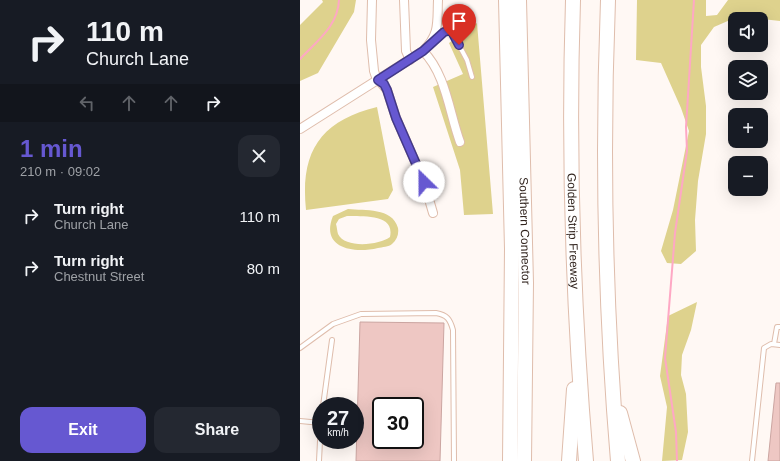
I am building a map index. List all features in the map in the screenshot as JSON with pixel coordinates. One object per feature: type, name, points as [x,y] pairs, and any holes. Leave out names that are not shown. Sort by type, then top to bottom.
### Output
[{"type":"highway","name":"Southern Connector","points":[[506,0],[512,257],[510,461]]},
{"type":"highway","name":"Southern Connector","points":[[519,0],[526,283],[524,461]]},
{"type":"highway","name":"Golden Strip Freeway","points":[[573,0],[570,174],[572,241],[586,461]]},
{"type":"highway","points":[[608,0],[605,154],[611,376],[618,461]]},
{"type":"highway","points":[[569,461],[577,329]]},
{"type":"highway","points":[[611,376],[633,461]]},
{"type":"street","points":[[372,0],[374,71],[378,80],[384,84],[387,90],[396,118],[424,182],[433,213]]},
{"type":"street","points":[[404,0],[406,51],[410,60]]},
{"type":"street","points":[[300,129],[423,51],[432,42],[437,28],[438,0]]},
{"type":"street","points":[[423,51],[431,60],[444,89],[451,117],[460,142]]},
{"type":"lane","points":[[432,42],[444,32],[451,30],[466,60],[472,77]]},
{"type":"lane","points":[[300,348],[332,324],[361,314],[436,313],[444,315],[450,319],[453,330],[454,461]]},
{"type":"lane","points":[[774,344],[777,327],[780,327]]},
{"type":"lane","points":[[324,397],[332,340]]},
{"type":"lane","points":[[752,461],[764,348],[774,344],[780,345]]},
{"type":"lane","points":[[300,421],[312,422]]},
{"type":"lane","points":[[319,461],[320,449]]},
{"type":"shaded area","points":[[322,0],[356,0],[354,12],[318,73],[300,81],[300,25],[323,2]]},
{"type":"shaded area","points":[[637,0],[706,0],[706,16],[717,15],[728,0],[780,0],[780,21],[768,20],[768,12],[728,12],[728,21],[714,27],[701,45],[701,67],[706,106],[706,134],[698,181],[695,220],[696,251],[681,264],[667,263],[661,251],[673,210],[689,131],[681,108],[661,63],[636,60]]},
{"type":"shaded area","points":[[477,23],[493,214],[464,215],[460,170],[433,87],[463,74],[449,43]]},
{"type":"shaded area","points":[[377,107],[393,190],[388,199],[306,210],[305,189],[307,171],[311,156],[318,142],[328,130],[341,121],[357,113]]},
{"type":"shaded area","points":[[348,209],[370,210],[384,213],[395,221],[398,228],[397,237],[391,245],[387,246],[368,250],[349,249],[335,242],[331,235],[330,227],[333,216]],"holes":[[[347,216],[369,217],[383,220],[388,224],[390,229],[390,237],[371,244],[355,244],[348,242],[342,239],[338,234],[336,224],[339,219]]]},
{"type":"shaded area","points":[[697,302],[691,330],[682,355],[681,375],[686,394],[688,432],[682,460],[662,461],[667,407],[660,376],[668,316]]},
{"type":"building","points":[[360,322],[444,323],[440,461],[356,461],[356,449],[364,449],[364,397],[358,397]]},
{"type":"building","points":[[776,383],[780,383],[780,461],[768,461]]},
{"type":"waterway","points":[[300,59],[320,39],[331,25],[338,9],[339,0]]},
{"type":"waterway","points":[[677,461],[676,432],[665,358],[675,233],[687,151],[686,127],[694,0]]},
{"type":"route","points":[[424,182],[396,118],[387,90],[384,84],[378,80],[423,51],[444,32],[451,30],[459,45]]}]
